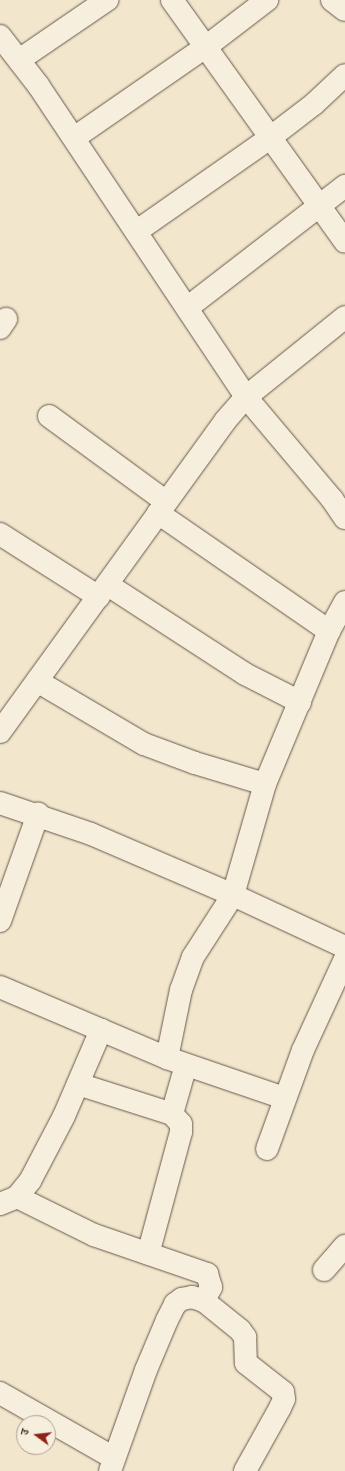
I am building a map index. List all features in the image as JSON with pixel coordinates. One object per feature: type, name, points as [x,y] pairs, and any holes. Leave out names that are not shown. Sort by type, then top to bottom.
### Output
[{"type":"street","points":[[107,0],[7,51],[74,138],[246,397],[332,499],[345,518]]},
{"type":"street","points":[[172,0],[207,46],[345,242]]},
{"type":"street","points":[[74,138],[207,46],[267,0]]},
{"type":"street","points":[[332,0],[345,10]]},
{"type":"street","points":[[136,231],[271,137],[314,104],[345,75]]},
{"type":"street","points":[[187,308],[345,186]]},
{"type":"street","points":[[0,732],[103,591],[205,445],[246,397],[345,317]]},
{"type":"street","points":[[49,416],[161,507],[329,631]]},
{"type":"street","points":[[2,540],[103,591],[245,674],[300,702]]},
{"type":"street","points":[[172,1114],[176,1061],[175,1010],[194,958],[233,894],[265,784],[329,631],[345,602]]},
{"type":"street","points":[[37,681],[144,744],[195,763],[265,784]]},
{"type":"street","points":[[0,803],[38,814],[233,894],[345,947]]},
{"type":"street","points":[[0,921],[38,814]]},
{"type":"street","points":[[267,1149],[284,1098],[339,991],[345,959]]},
{"type":"street","points":[[0,987],[176,1061],[284,1098]]},
{"type":"street","points":[[101,1030],[78,1084],[30,1181],[9,1200],[94,1235],[206,1274],[211,1287],[204,1301]]},
{"type":"street","points":[[78,1084],[172,1114],[181,1124],[181,1132],[148,1254]]},
{"type":"street","points":[[324,1270],[345,1246]]},
{"type":"street","points":[[0,1393],[112,1465],[146,1370],[175,1304],[182,1299],[192,1297],[204,1301],[240,1330],[245,1337],[246,1363],[282,1392],[284,1400],[246,1471]]}]
